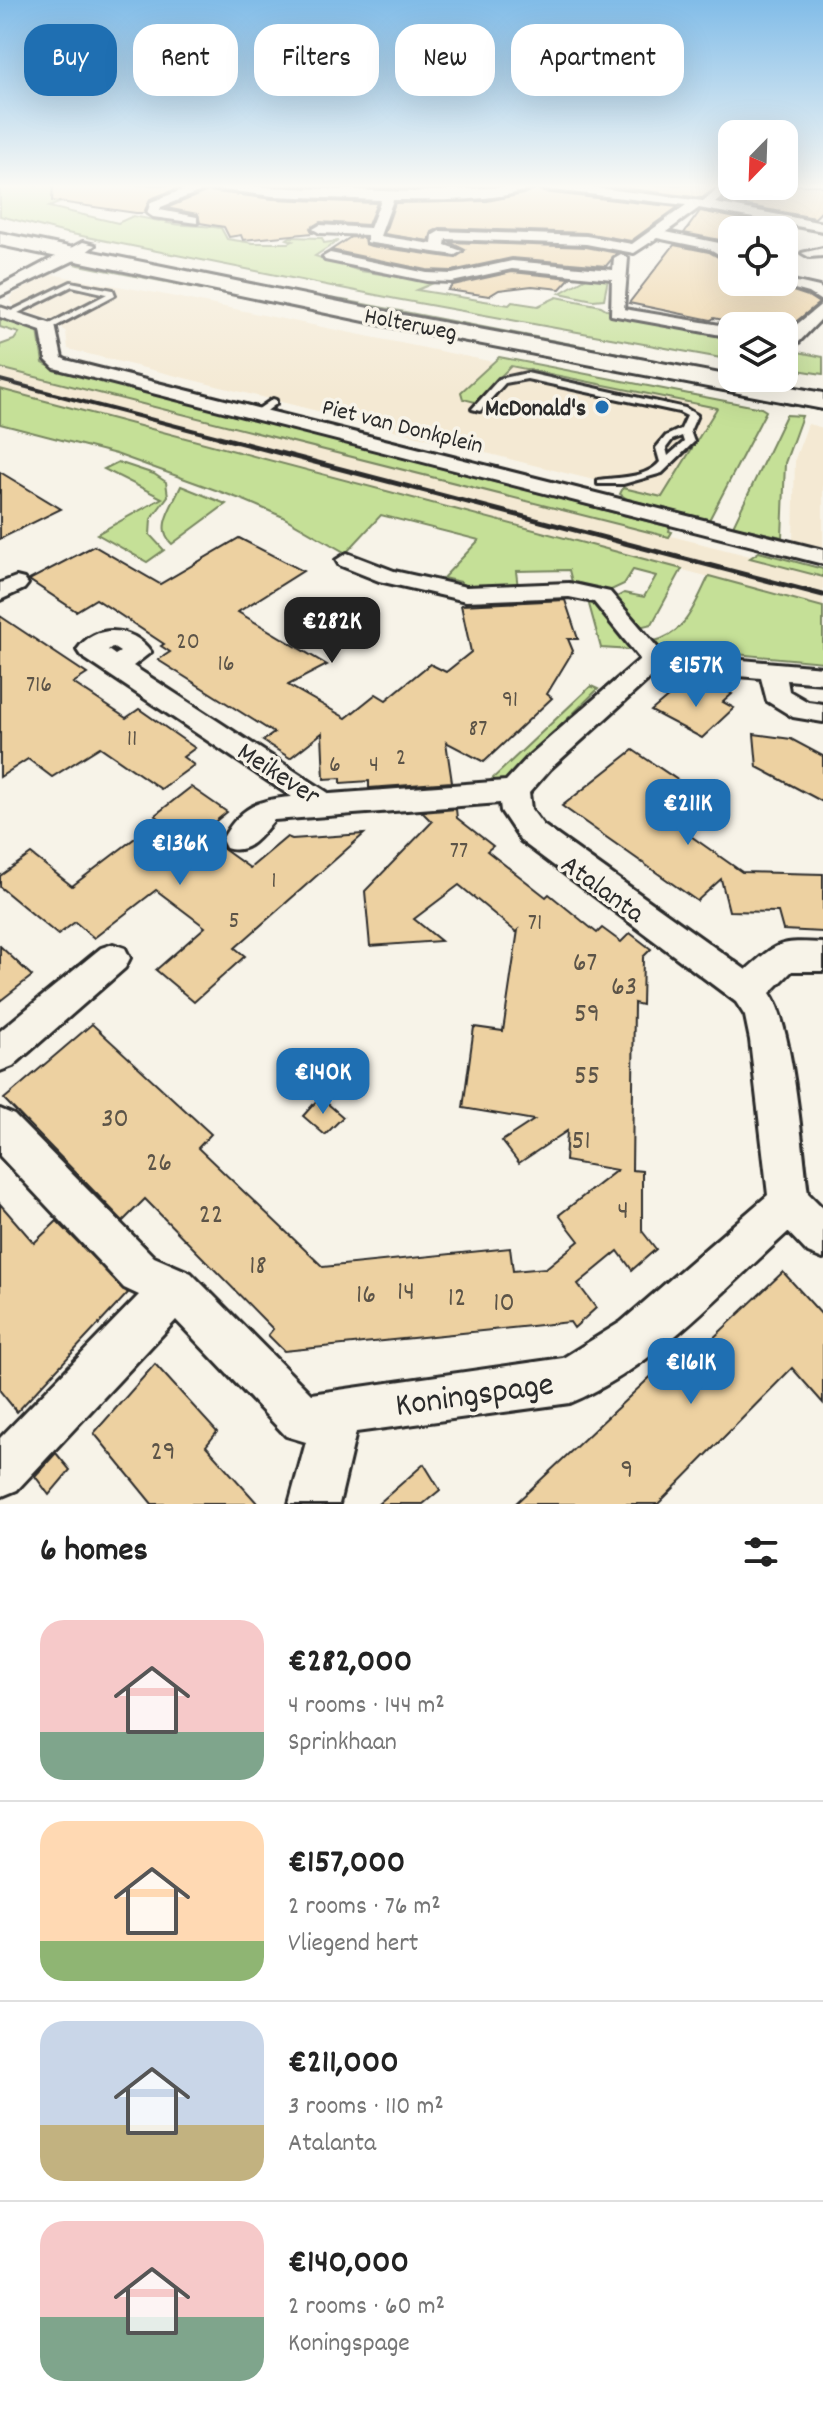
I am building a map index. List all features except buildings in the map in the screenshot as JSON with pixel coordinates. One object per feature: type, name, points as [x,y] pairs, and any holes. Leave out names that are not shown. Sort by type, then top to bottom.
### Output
[{"type":"main road","name":"Holterweg","points":[[94,255],[823,401]]},
{"type":"main road","name":"Holterweg","points":[[97,255],[718,366]]},
{"type":"main road","points":[[798,381],[823,385]]},
{"type":"street","points":[[0,282],[63,255]]},
{"type":"street","points":[[0,292],[66,255]]},
{"type":"street","points":[[623,255],[616,312],[718,330]]},
{"type":"street","points":[[330,257],[427,277],[452,278],[512,265],[619,275]]},
{"type":"street","points":[[798,287],[814,290],[823,297]]},
{"type":"street","points":[[798,334],[823,308]]},
{"type":"street","points":[[4,313],[49,328]]},
{"type":"street","name":"Piet van Donkplein","points":[[49,328],[54,360],[60,364],[823,557]]},
{"type":"street","points":[[347,560],[387,576],[466,594],[569,590],[592,593],[609,602],[654,660]]},
{"type":"street","points":[[514,791],[540,762],[654,660],[823,675]]},
{"type":"street","name":"Meikever","points":[[115,666],[231,740],[324,805],[514,791]]},
{"type":"street","points":[[773,670],[776,695],[802,711],[823,713]]},
{"type":"street","name":"Atalanta","points":[[514,791],[516,811],[532,833],[748,991],[762,1011],[789,1203]]},
{"type":"street","points":[[237,840],[266,810],[324,805]]},
{"type":"street","points":[[748,991],[785,956],[823,957]]},
{"type":"street","points":[[0,1054],[113,958]]},
{"type":"street","name":"Koningspage","points":[[0,1128],[139,1273],[176,1288],[303,1419],[337,1411],[570,1380],[637,1338],[789,1203]]},
{"type":"street","points":[[789,1203],[823,1238]]},
{"type":"street","points":[[0,1473],[176,1288]]},
{"type":"street","points":[[314,1504],[337,1411]]},
{"type":"lane","points":[[4,313],[71,284],[110,292],[111,295],[49,328]]},
{"type":"lane","points":[[477,409],[502,381],[533,377],[685,411],[693,418],[685,431],[669,438],[661,448],[664,461]]},
{"type":"lane","points":[[257,414],[273,402]]},
{"type":"lane","points":[[602,482],[654,473],[664,461],[682,452],[689,442],[685,431]]},
{"type":"shaded area","points":[[50,274],[718,408],[662,497],[68,349],[66,332],[57,322],[16,308],[9,300]]},
{"type":"shaded area","points":[[0,360],[672,532],[671,536],[750,556],[759,552],[823,569],[823,607],[0,389]]},
{"type":"shaded area","points":[[808,424],[823,428],[823,548],[793,540],[795,459]]},
{"type":"green space","points":[[178,255],[316,255],[360,271],[436,282],[417,290],[509,305],[512,302],[538,306],[557,297],[601,306],[620,318],[718,334],[718,357],[396,299]]},
{"type":"green space","points":[[74,264],[96,264],[161,281],[191,283],[718,386],[718,390]]},
{"type":"green space","points":[[592,275],[608,279],[604,299],[593,300],[560,293]]},
{"type":"green space","points":[[291,293],[343,300],[718,372]]},
{"type":"green space","points":[[0,317],[38,331],[43,363],[55,369],[670,527],[669,531],[672,532],[669,537],[0,368],[0,345],[14,340],[19,333],[0,327]]},
{"type":"green space","points":[[798,352],[823,357],[823,374],[798,370]]},
{"type":"green space","points":[[499,357],[766,411],[709,520],[627,499],[620,494],[623,488],[662,497],[717,408],[511,366],[475,402],[463,399],[461,392]]},
{"type":"green space","points":[[0,389],[682,569],[652,624],[639,627],[615,598],[624,593],[644,597],[656,576],[633,570],[624,584],[607,592],[572,582],[569,570],[516,571],[518,588],[459,588],[461,582],[443,578],[479,540],[381,515],[346,553],[281,516],[246,501],[116,454],[0,424]]},
{"type":"green space","points":[[726,392],[747,392],[823,407],[823,411]]},
{"type":"green space","points":[[786,415],[802,416],[785,463],[782,537],[733,526]]},
{"type":"green space","points":[[118,462],[154,474],[166,482],[168,496],[151,519],[150,535],[164,550],[147,562],[97,534],[162,498],[104,469]]},
{"type":"green space","points":[[181,486],[226,504],[172,544],[167,538],[165,524]]},
{"type":"green space","points":[[759,552],[823,569],[823,577],[750,558]]},
{"type":"green space","points":[[709,576],[823,607],[823,662],[671,648],[670,654],[659,651],[651,642],[663,639],[681,626]]},
{"type":"green space","points":[[587,597],[599,605],[633,650],[601,648]]},
{"type":"green space","points":[[591,686],[598,689],[501,784],[494,784],[491,780]]},
{"type":"railway","points":[[0,380],[226,439]]},
{"type":"railway","points":[[219,437],[823,595]]},
{"type":"place","name":"McDonald's","points":[[602,407]]}]
